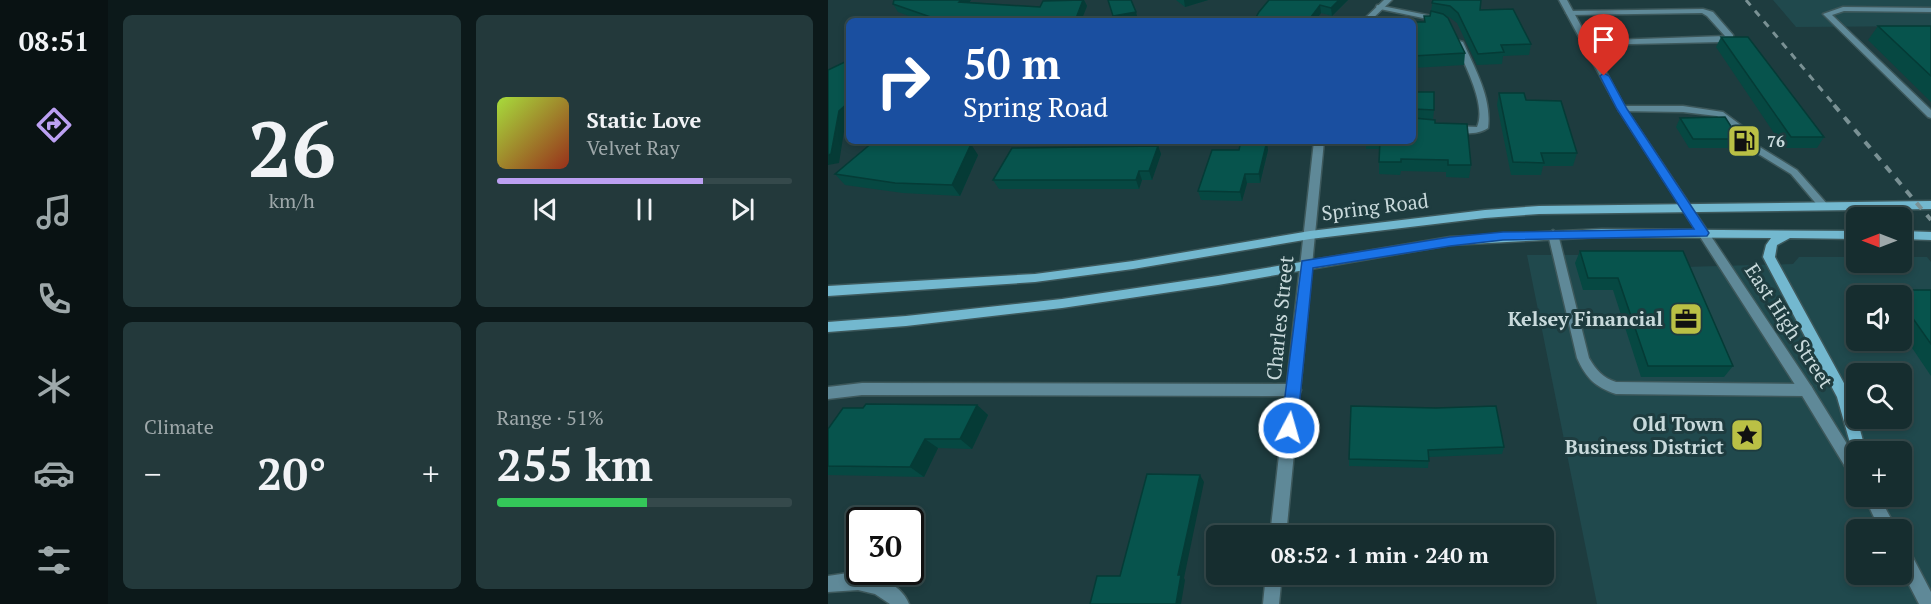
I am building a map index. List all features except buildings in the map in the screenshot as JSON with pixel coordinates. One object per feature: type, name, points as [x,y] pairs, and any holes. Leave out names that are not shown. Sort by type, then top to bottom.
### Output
[{"type":"main road","name":"Spring Road","points":[[828,291],[1035,278],[1132,265],[1310,235],[1485,214],[1539,210],[1931,205]]},
{"type":"main road","points":[[828,327],[929,321],[1051,306],[1450,241],[1553,234],[1846,235]]},
{"type":"main road","points":[[1818,234],[1775,239],[1770,244],[1769,257],[1844,396],[1856,441]]},
{"type":"main road","points":[[1912,235],[1931,236]]},
{"type":"street","points":[[1369,18],[1388,0]]},
{"type":"street","name":"East High Street","points":[[1563,0],[1622,109],[1846,455]]},
{"type":"street","points":[[1380,7],[1449,24]]},
{"type":"street","points":[[1931,10],[1843,9],[1827,14],[1931,114]]},
{"type":"street","points":[[1570,13],[1703,11],[1710,14],[1730,38],[1586,43]]},
{"type":"street","points":[[1443,128],[1479,130],[1484,123],[1478,90],[1456,37]]},
{"type":"street","points":[[1622,109],[1683,109],[1719,114],[1738,128],[1755,148],[1794,171],[1823,205]]},
{"type":"street","name":"Charles Street","points":[[1279,525],[1319,144]]},
{"type":"street","points":[[1553,234],[1583,358],[1590,375],[1601,384],[1616,388],[1806,390]]},
{"type":"street","points":[[828,393],[862,389],[1294,390]]},
{"type":"street","points":[[1912,573],[1928,604]]},
{"type":"street","points":[[828,584],[854,581],[874,584],[886,589],[901,604]]},
{"type":"street","points":[[1270,604],[1273,585]]},
{"type":"shaded area","points":[[1773,0],[1931,0],[1931,26],[1796,27]]},
{"type":"shaded area","name":"Old Town Business District","points":[[1527,255],[1660,255],[1684,267],[1793,264],[1799,257],[1846,257],[1846,273],[1912,273],[1912,257],[1927,257],[1931,262],[1931,604],[1597,604]]},
{"type":"railway","points":[[1746,0],[1836,107]]},
{"type":"railway","points":[[1834,105],[1931,220]]},
{"type":"place","name":"76","points":[[1744,141]]},
{"type":"place","name":"Kelsey Financial","points":[[1686,319]]},
{"type":"place","name":"Old Town Business District","points":[[1747,435]]},
{"type":"route","points":[[1289,428],[1307,265],[1450,241],[1503,236],[1703,233],[1622,109],[1604,76]]}]
